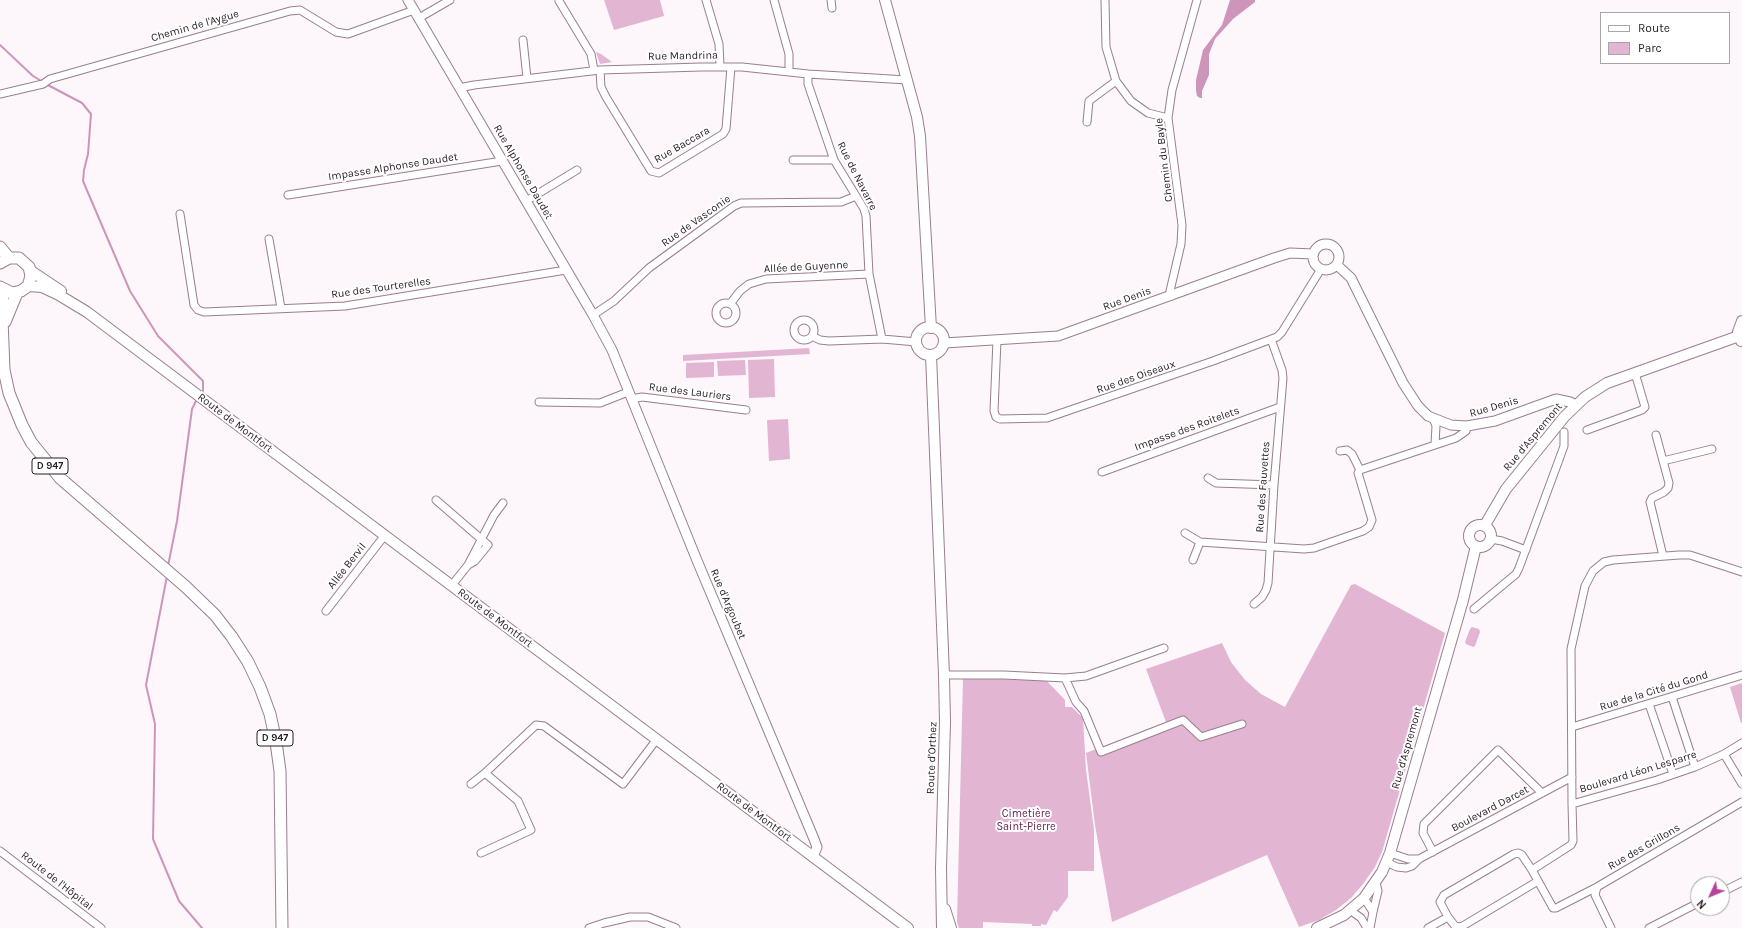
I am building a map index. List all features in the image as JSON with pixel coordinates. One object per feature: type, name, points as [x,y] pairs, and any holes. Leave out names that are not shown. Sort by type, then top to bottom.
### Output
[{"type":"main road","points":[[885,0],[917,116],[920,136],[931,328]]},
{"type":"main road","points":[[0,247],[4,260],[19,258],[24,260],[31,271],[28,286],[17,293],[7,292],[1,288]]},
{"type":"main road","name":"Route de Montfort","points":[[31,271],[76,300],[87,312]]},
{"type":"main road","name":"Route de Montfort","points":[[28,286],[42,287],[59,295],[87,312],[657,739],[905,927]]},
{"type":"main road","name":"D 947","points":[[1,288],[3,330],[2,353],[9,393],[22,425],[31,442],[60,478],[215,615],[232,637],[248,662],[257,681],[270,714],[280,771],[282,928]]},
{"type":"main road","name":"D 947","points":[[3,330],[17,293]]},
{"type":"main road","points":[[1740,339],[1739,328],[1742,321]]},
{"type":"main road","points":[[931,328],[941,332],[944,343],[940,351],[932,355],[921,352],[917,342],[920,332],[931,328]]},
{"type":"main road","name":"Rue d'Aspremont","points":[[1485,526],[1506,489],[1584,397],[1608,383],[1740,339]]},
{"type":"main road","name":"Route d'Orthez","points":[[932,355],[945,722],[941,868],[942,928]]},
{"type":"main road","points":[[1474,526],[1485,526],[1492,534],[1491,539],[1488,544],[1482,547],[1476,546],[1471,542],[1469,536],[1470,530],[1474,526]]},
{"type":"main road","name":"Rue d'Aspremont","points":[[1317,928],[1333,921],[1350,910],[1364,898],[1376,882],[1388,857],[1463,600],[1476,546]]},
{"type":"main road","name":"Route d'Orthez","points":[[942,900],[951,928]]},
{"type":"street","name":"Rue Alphonse Daudet","points":[[408,0],[593,315],[615,359]]},
{"type":"street","points":[[419,18],[448,0]]},
{"type":"street","points":[[706,0],[719,44],[720,66]]},
{"type":"street","points":[[774,0],[789,54],[789,71]]},
{"type":"street","points":[[831,0],[832,8]]},
{"type":"street","points":[[1105,0],[1106,47],[1116,81],[1131,101],[1148,112],[1168,118]]},
{"type":"street","name":"Chemin du Bayle","points":[[1171,296],[1170,291],[1181,244],[1182,225],[1168,118],[1172,90],[1197,0]]},
{"type":"street","points":[[559,1],[591,54],[597,70]]},
{"type":"street","name":"Chemin de l'Aygue","points":[[0,94],[43,84],[50,79],[290,11],[300,10],[336,32],[348,34],[414,10]]},
{"type":"street","points":[[523,40],[527,78]]},
{"type":"street","name":"Rue Mandrina","points":[[459,88],[597,70],[720,66],[789,71],[808,74],[907,80]]},
{"type":"street","name":"Rue Baccara","points":[[597,70],[601,87],[606,97],[651,171],[659,173],[724,134],[726,129],[731,67]]},
{"type":"street","name":"Rue de Navarre","points":[[808,74],[808,84],[834,160],[856,196],[866,216],[869,274],[882,339]]},
{"type":"street","points":[[1087,122],[1089,101],[1116,81]]},
{"type":"street","points":[[793,160],[834,160]]},
{"type":"street","name":"Impasse Alphonse Daudet","points":[[288,195],[502,161]]},
{"type":"street","points":[[526,201],[577,170]]},
{"type":"street","name":"Rue de Vasconie","points":[[593,315],[614,301],[649,268],[734,206],[741,203],[841,202],[856,196]]},
{"type":"street","name":"Rue des Tourterelles","points":[[180,214],[194,305],[198,310],[204,312],[345,306],[566,270]]},
{"type":"street","points":[[269,239],[281,308]]},
{"type":"street","points":[[1329,244],[1337,250],[1339,260],[1336,265],[1332,269],[1321,269],[1313,261],[1313,254],[1319,246],[1329,244]]},
{"type":"street","name":"Rue Denis","points":[[944,343],[1058,336],[1274,258],[1290,253],[1313,254]]},
{"type":"street","name":"Rue Denis","points":[[1336,265],[1350,278],[1410,395],[1418,406],[1433,418],[1451,425],[1467,426],[1495,421],[1556,399],[1576,405]]},
{"type":"street","name":"Rue des Oiseaux","points":[[996,340],[994,411],[996,417],[1000,419],[1047,418],[1063,414],[1271,339],[1282,332],[1321,269]]},
{"type":"street","name":"Allée de Guyenne","points":[[730,304],[740,291],[749,284],[761,280],[869,274]]},
{"type":"street","points":[[812,336],[820,340],[829,341],[882,339],[917,342]]},
{"type":"street","name":"Rue des Fauvettes","points":[[1271,339],[1282,370],[1283,378],[1270,546],[1304,549],[1314,548],[1363,531],[1369,527],[1372,520],[1358,473],[1360,470],[1352,454],[1347,450],[1340,451]]},
{"type":"street","name":"Rue d'Argoubet","points":[[615,359],[699,566],[814,839],[817,847],[813,857]]},
{"type":"street","points":[[1587,430],[1642,410],[1645,407],[1635,373]]},
{"type":"street","name":"Rue des Lauriers","points":[[539,402],[600,403],[630,396],[746,410]]},
{"type":"street","name":"Impasse des Roitelets","points":[[1102,472],[1280,407]]},
{"type":"street","points":[[1433,418],[1436,426],[1435,444]]},
{"type":"street","points":[[1360,470],[1456,438],[1466,431],[1467,426]]},
{"type":"street","points":[[1474,609],[1516,574],[1564,446],[1564,432]]},
{"type":"street","points":[[1656,435],[1669,483],[1668,488],[1664,492],[1652,498],[1650,502],[1663,556]]},
{"type":"street","points":[[1663,462],[1712,450]]},
{"type":"street","points":[[1208,478],[1216,483],[1274,485]]},
{"type":"street","points":[[436,500],[482,539]]},
{"type":"street","points":[[452,585],[468,565],[494,514],[503,503]]},
{"type":"street","points":[[1185,533],[1200,542],[1270,546],[1266,590],[1262,597],[1254,604]]},
{"type":"street","name":"Allée Bervil","points":[[326,611],[385,535]]},
{"type":"street","points":[[1491,539],[1502,541],[1526,550]]},
{"type":"street","points":[[1193,560],[1200,542]]},
{"type":"street","points":[[1572,804],[1571,649],[1585,586],[1593,571],[1604,562],[1613,560],[1690,555],[1742,572]]},
{"type":"street","points":[[944,675],[1004,675],[1066,678],[1086,676],[1164,648]]},
{"type":"street","name":"Rue de la Cité du Gond","points":[[1572,727],[1742,675]]},
{"type":"street","points":[[1066,678],[1076,702],[1084,711],[1101,752],[1183,720],[1201,737],[1242,724]]},
{"type":"street","points":[[1672,697],[1695,767]]},
{"type":"street","points":[[1649,704],[1673,774]]},
{"type":"street","points":[[471,784],[485,773],[536,725],[544,726],[624,784],[657,739]]},
{"type":"street","name":"Boulevard Léon Lesparre","points":[[1532,870],[1571,845],[1573,842],[1572,804],[1695,767],[1724,754],[1742,743]]},
{"type":"street","points":[[1433,852],[1423,833],[1424,824],[1498,750],[1542,793]]},
{"type":"street","points":[[1724,754],[1742,784]]},
{"type":"street","points":[[480,853],[531,830],[518,801],[485,773]]},
{"type":"street","name":"Boulevard Darcet","points":[[1388,857],[1397,867],[1406,868],[1412,866],[1419,859],[1572,777]]},
{"type":"street","name":"Rue des Grillons","points":[[1596,887],[1742,802]]},
{"type":"street","name":"Route de l'Hôpital","points":[[0,851],[101,928]]},
{"type":"street","points":[[1538,881],[1461,927],[1454,926],[1440,902],[1444,895],[1518,853],[1522,855],[1532,870],[1553,908],[1556,908],[1596,887]]},
{"type":"street","points":[[1368,928],[1378,891],[1376,882]]},
{"type":"street","points":[[1730,888],[1742,882]]},
{"type":"street","points":[[1596,887],[1595,895],[1611,928]]},
{"type":"street","points":[[1364,898],[1372,912]]},
{"type":"street","points":[[1649,928],[1690,908]]},
{"type":"street","points":[[1350,910],[1361,918],[1368,928]]},
{"type":"street","points":[[589,928],[604,922],[630,917],[648,917],[676,928]]},
{"type":"street","points":[[1428,928],[1448,918]]},
{"type":"green space","points":[[604,0],[660,0],[664,16],[614,30]]},
{"type":"green space","points":[[596,52],[601,54],[612,62],[600,64]]},
{"type":"green space","points":[[809,348],[810,354],[683,361],[683,355]]},
{"type":"green space","points":[[774,359],[775,397],[749,398],[748,360]]},
{"type":"green space","points":[[745,360],[746,375],[718,376],[717,361]]},
{"type":"green space","points":[[714,362],[714,377],[686,378],[686,363]]},
{"type":"green space","points":[[788,419],[790,459],[769,461],[767,420]]},
{"type":"green space","points":[[1355,584],[1445,633],[1382,852],[1375,867],[1363,884],[1351,898],[1336,910],[1319,920],[1299,927],[1267,855],[1112,922],[1095,825],[1086,753],[1166,722],[1146,669],[1222,643],[1231,662],[1245,680],[1261,694],[1285,707],[1351,585]]},
{"type":"green space","points":[[1472,627],[1479,629],[1480,632],[1475,646],[1473,647],[1465,642]]},
{"type":"green space","name":"Cimetière Saint-Pierre","points":[[963,678],[1045,679],[1065,700],[1065,707],[1072,707],[1083,718],[1086,770],[1094,830],[1094,871],[1068,871],[1068,897],[1057,912],[1054,910],[1046,925],[1041,924],[1041,926],[1032,926],[1032,924],[983,922],[983,928],[959,928],[957,922]]},
{"type":"green space","points":[[1742,683],[1742,723],[1741,723],[1730,687]]},
{"type":"shaded area","points":[[1230,0],[1255,0],[1255,2],[1233,19],[1215,39],[1209,54],[1209,75],[1202,91],[1202,98],[1200,98],[1197,96],[1196,80],[1203,50],[1222,25]]},
{"type":"waterway","points":[[0,45],[33,76],[43,82]]},
{"type":"waterway","points":[[46,84],[82,103],[91,114],[88,154],[83,181],[130,291],[158,336],[203,381],[203,391],[201,394]]},
{"type":"waterway","points":[[168,566],[177,521],[192,409],[197,399]]},
{"type":"waterway","points":[[167,576],[146,685],[155,724],[153,839],[179,901],[202,928]]}]
